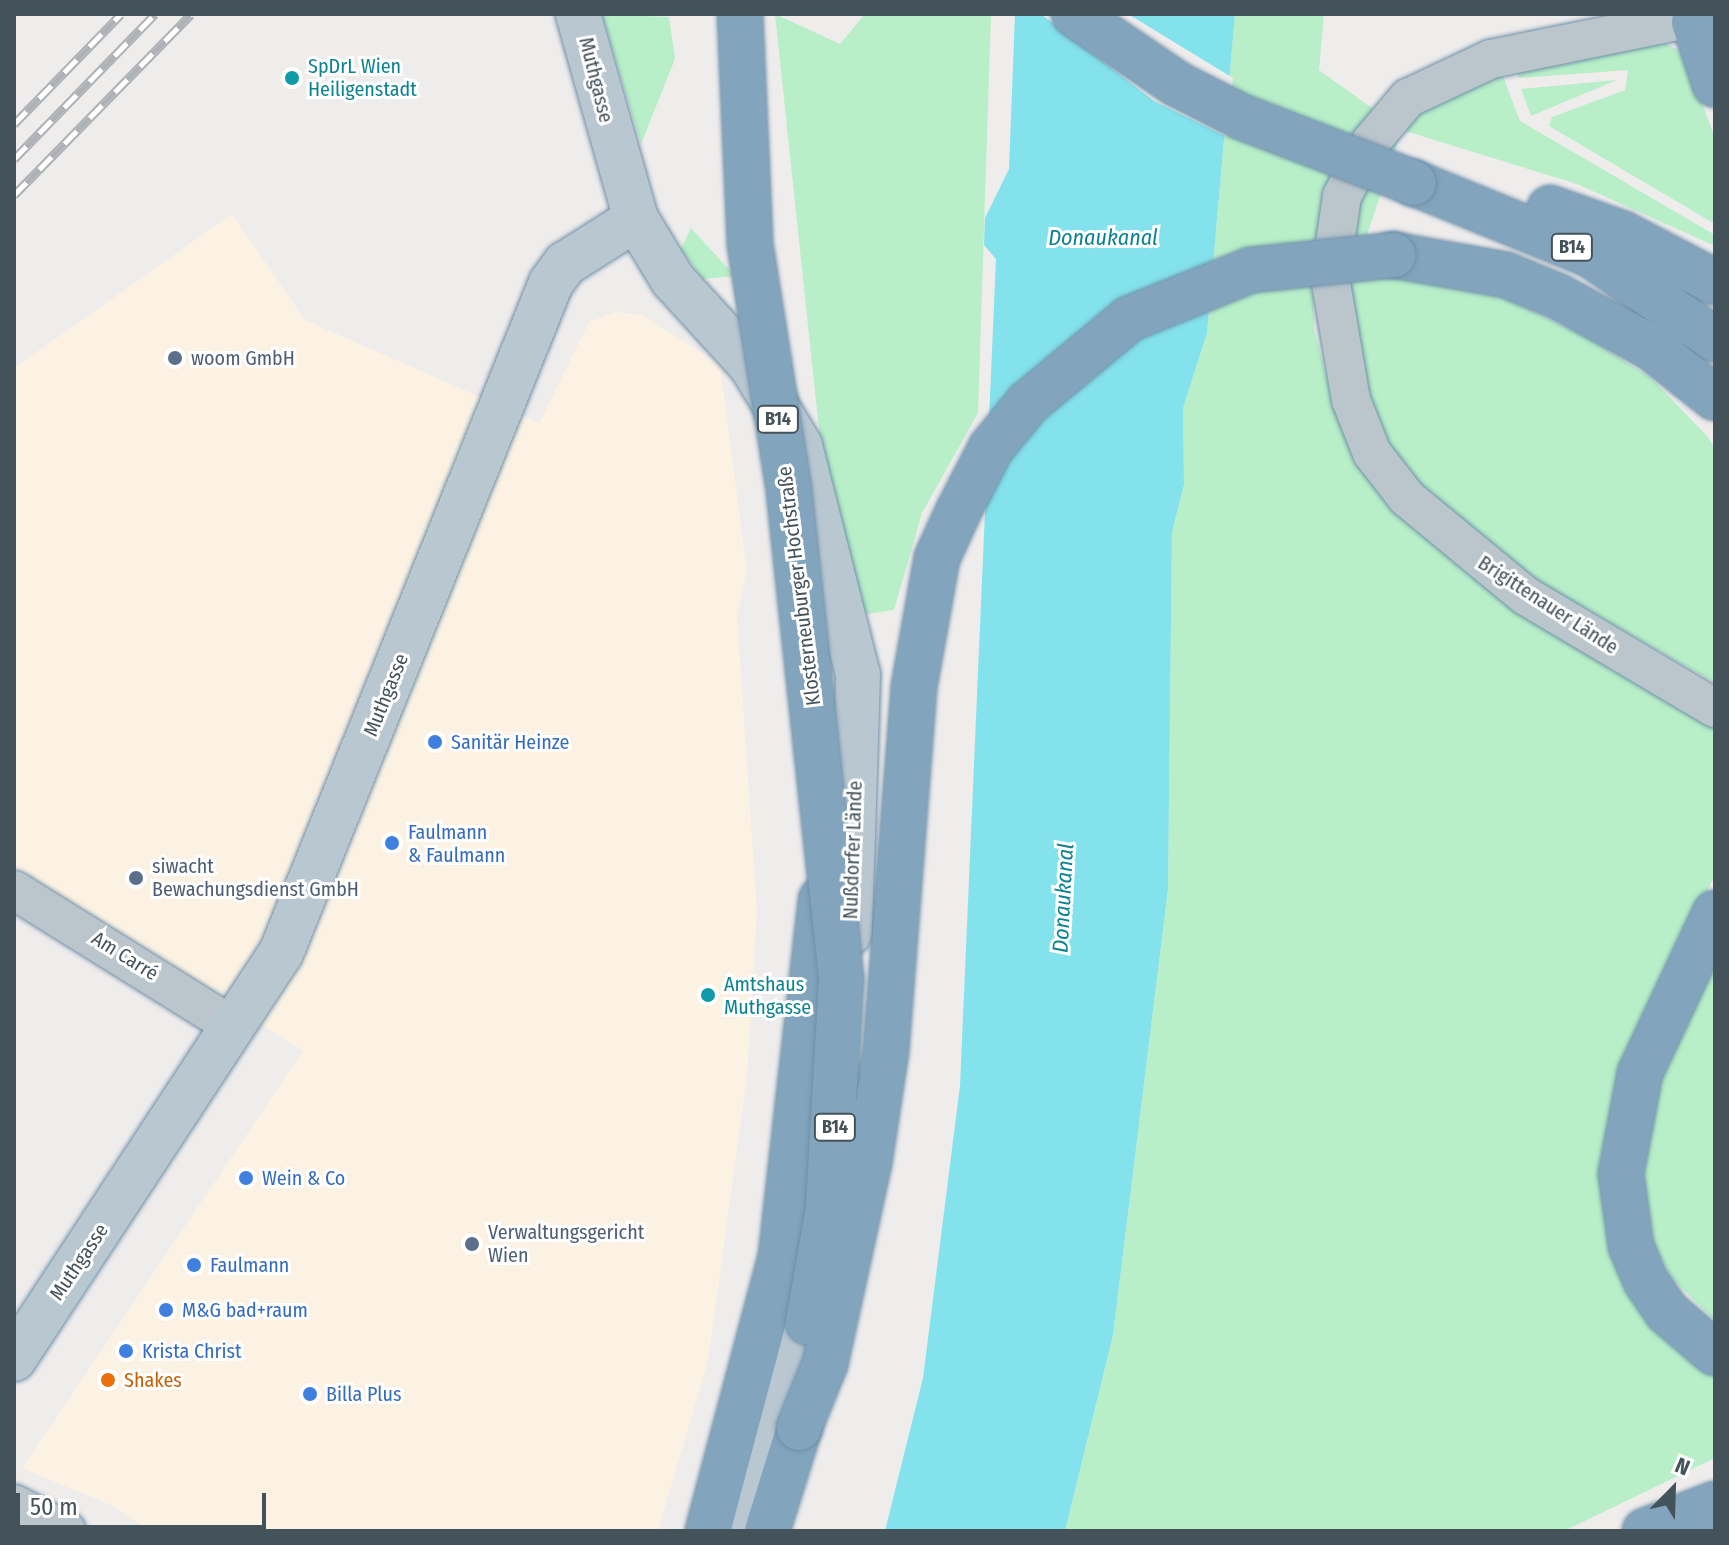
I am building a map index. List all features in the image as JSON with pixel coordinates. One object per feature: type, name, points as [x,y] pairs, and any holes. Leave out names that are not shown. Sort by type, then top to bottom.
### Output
[{"type":"highway","name":"Klosterneuburger Hochstraße","points":[[740,14],[750,244],[789,491],[826,824]]},
{"type":"highway","name":"B14","points":[[1074,14],[1229,110],[1591,255],[1715,339]]},
{"type":"highway","points":[[1703,18],[1715,85]]},
{"type":"highway","points":[[1414,183],[1535,202],[1623,234],[1715,282]]},
{"type":"highway","points":[[799,1428],[825,1364],[869,1163],[886,1051],[914,687],[937,558],[991,448],[1028,403],[1129,319],[1251,270],[1393,255],[1506,275],[1608,319],[1700,386],[1715,423]]},
{"type":"highway","name":"B14","points":[[767,1531],[799,1428],[839,1071],[841,980],[826,824]]},
{"type":"highway","points":[[708,1531],[781,1257],[813,1010],[826,824]]},
{"type":"highway","points":[[1715,913],[1650,1046],[1622,1143],[1631,1246],[1667,1312],[1715,1353]]},
{"type":"highway","points":[[1645,1531],[1715,1504]]},
{"type":"street","name":"Muthgasse","points":[[14,1359],[281,953],[551,283],[565,264],[636,219],[578,14]]},
{"type":"street","name":"Brigittenauer Lände","points":[[1703,18],[1491,59],[1408,98],[1370,143],[1342,196],[1331,313],[1372,453],[1407,498],[1526,596],[1715,708]]},
{"type":"street","name":"Nußdorfer Lände","points":[[636,219],[695,306],[751,365],[800,446],[858,675],[849,969],[821,1189],[768,1443],[739,1531]]},
{"type":"street","name":"Am Carré","points":[[14,890],[234,1027]]},
{"type":"street","points":[[14,1504],[67,1531]]},
{"type":"shaded area","points":[[232,214],[305,320],[539,423],[589,322],[617,312],[644,316],[720,365],[747,572],[737,615],[757,911],[747,1077],[708,1361],[658,1531],[148,1531],[115,1507],[22,1468],[303,1051],[14,870],[14,368]]},
{"type":"green space","points":[[602,14],[669,17],[675,59],[641,144]]},
{"type":"green space","points":[[775,14],[840,44],[865,14],[991,14],[978,413],[922,513],[894,610],[839,618]]},
{"type":"green space","points":[[1235,14],[1324,14],[1319,70],[1401,129],[1416,114],[1502,74],[1520,121],[1715,235],[1715,246],[1577,184],[1402,130],[1367,235],[1370,271],[1503,297],[1588,338],[1651,378],[1708,437],[1715,449],[1715,683],[1542,584],[1443,512],[1386,443],[1313,276],[1314,329],[1330,390],[1391,502],[1493,591],[1715,727],[1715,875],[1630,1052],[1603,1159],[1715,1374],[1715,1458],[1564,1531],[1065,1531],[1113,1335],[1168,889],[1172,532],[1184,485],[1183,408],[1207,333]]},
{"type":"green space","points":[[1661,42],[1683,52],[1715,138],[1715,224],[1549,126],[1552,117],[1625,90],[1628,70],[1519,78],[1517,72]]},
{"type":"green space","points":[[1617,80],[1531,116],[1521,89]]},
{"type":"green space","points":[[691,228],[735,276],[703,279],[681,249]]},
{"type":"green space","points":[[1715,954],[1715,1321],[1672,1278],[1655,1247],[1640,1162],[1664,1069]]},
{"type":"water","name":"Donaukanal","points":[[1015,14],[1235,14],[1207,333],[1183,408],[1184,485],[1172,532],[1168,889],[1113,1335],[1065,1531],[885,1531],[923,1378],[960,1086],[996,259],[984,245],[985,218],[1009,169]]},
{"type":"pier","points":[[1041,14],[1128,14],[1233,78],[1227,137],[1154,101]]},
{"type":"railway","points":[[14,124],[121,14]]},
{"type":"railway","points":[[14,159],[155,14]]},
{"type":"railway","points":[[14,195],[191,14]]},
{"type":"place","name":"SpDrL Wien Heiligenstadt","points":[[292,78]]},
{"type":"place","name":"woom GmbH","points":[[175,358]]},
{"type":"place","name":"Sanitär Heinze","points":[[435,742]]},
{"type":"place","name":"Faulmann & Faulmann","points":[[392,843]]},
{"type":"place","name":"siwacht Bewachungsdienst GmbH","points":[[136,878]]},
{"type":"place","name":"Amtshaus Muthgasse","points":[[708,995]]},
{"type":"place","name":"Wein & Co","points":[[246,1178]]},
{"type":"place","name":"Verwaltungsgericht Wien","points":[[472,1244]]},
{"type":"place","name":"Faulmann","points":[[194,1265]]},
{"type":"place","name":"M&G bad+raum","points":[[166,1310]]},
{"type":"place","name":"Krista Christ","points":[[126,1351]]},
{"type":"place","name":"Shakes","points":[[108,1380]]},
{"type":"place","name":"Billa Plus","points":[[310,1394]]}]
